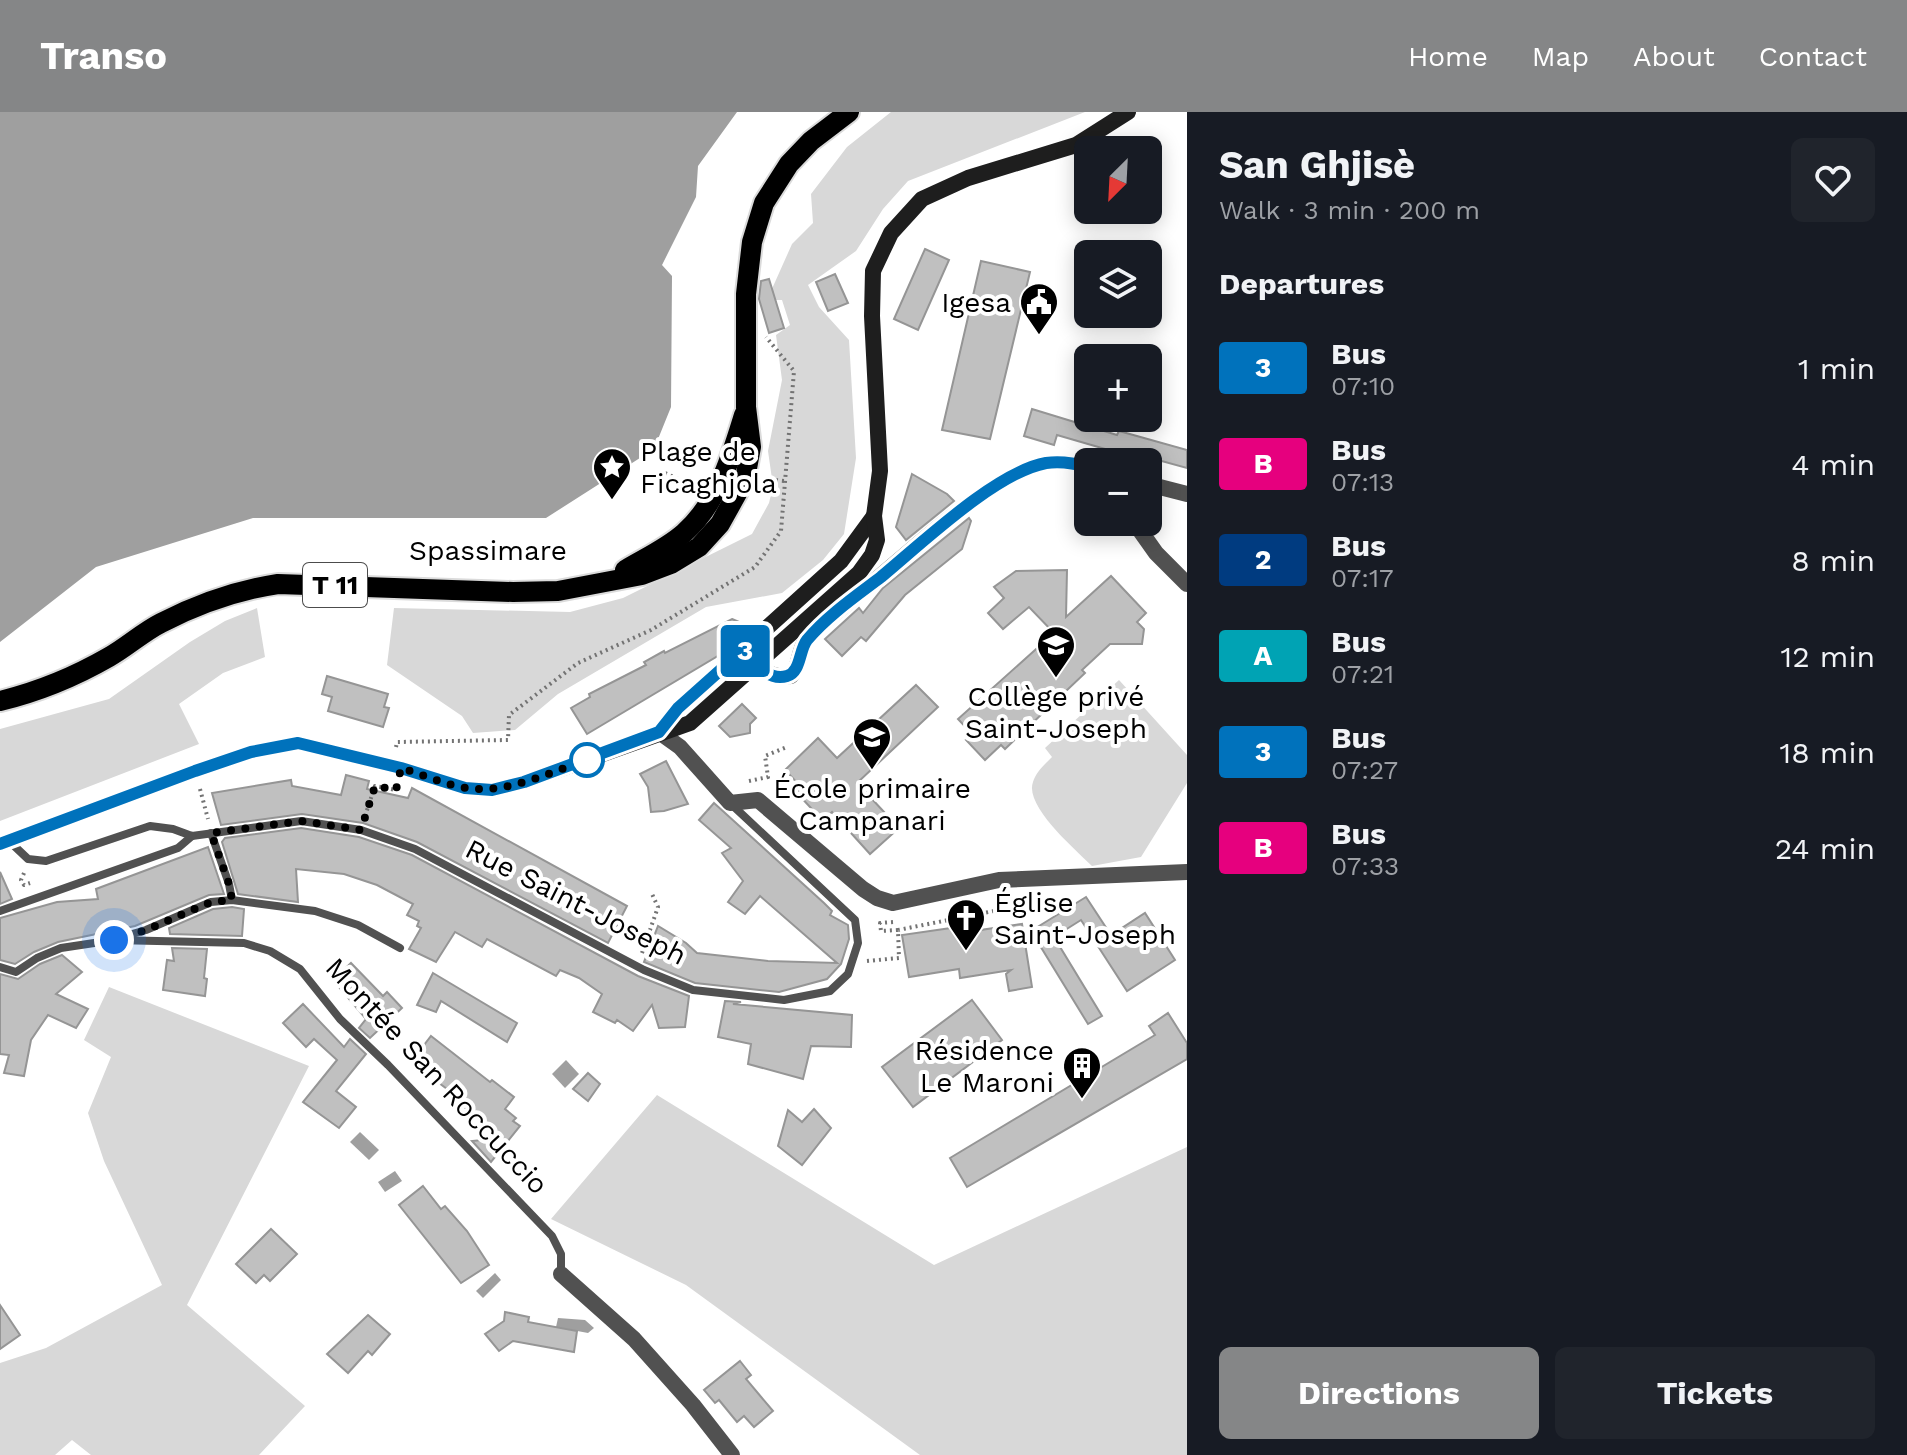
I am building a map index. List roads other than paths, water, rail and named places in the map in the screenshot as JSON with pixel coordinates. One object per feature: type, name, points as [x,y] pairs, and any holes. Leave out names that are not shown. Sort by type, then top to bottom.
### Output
[{"type":"main road","name":"T 11","points":[[0,701],[81,672],[111,657],[159,624],[249,589],[278,584],[528,592],[570,589],[608,581],[684,533],[703,512],[727,466],[746,407],[746,294],[752,242],[764,203],[789,164],[811,141],[849,112]]},
{"type":"main road","points":[[4,842],[251,752],[298,743],[401,768],[465,788],[492,790],[524,782],[690,723],[859,573],[872,555],[877,540],[874,516],[880,471],[872,316],[873,271],[891,233],[922,199],[968,178],[1076,145],[1128,112]]},
{"type":"main road","points":[[659,732],[678,708],[841,561],[874,516]]},
{"type":"street","points":[[744,649],[766,673],[778,677],[791,676],[805,642],[843,607],[972,502],[1014,476],[1044,463],[1074,464]]},
{"type":"street","points":[[1162,488],[1187,494]]},
{"type":"street","points":[[1144,536],[1187,584]]},
{"type":"street","points":[[659,732],[680,747],[730,803],[758,800],[863,889],[893,903],[999,880],[1187,872]]},
{"type":"street","name":"Montée San Roccuccio","points":[[561,1274],[634,1339],[693,1405],[732,1455]]},
{"type":"lane","name":"Rue Saint-Joseph","points":[[192,836],[301,821],[361,830],[415,849],[637,966],[693,990],[784,1000],[830,991],[848,974],[853,963],[858,943],[855,920],[730,803]]},
{"type":"lane","points":[[0,911],[178,848],[192,836],[173,829],[150,826],[46,861],[28,859],[4,842]]},
{"type":"lane","points":[[211,833],[232,900]]},
{"type":"lane","points":[[114,940],[211,902],[232,900],[315,911],[358,925],[400,948]]},
{"type":"lane","name":"Montée San Roccuccio","points":[[0,967],[16,972],[37,958],[61,948],[114,940],[244,943],[270,951],[300,969],[340,1019],[552,1236],[561,1254],[561,1274]]},
{"type":"place","name":"Igesa","points":[[1039,336]]},
{"type":"place","name":"Plage de Ficaghjola","points":[[612,501]]},
{"type":"place","name":"Collège privé Saint-Joseph","points":[[1056,679]]},
{"type":"place","name":"École primaire Campanari","points":[[872,771]]},
{"type":"place","name":"Église Saint-Joseph","points":[[966,952]]},
{"type":"place","name":"Résidence Le Maroni","points":[[1082,1100]]}]
